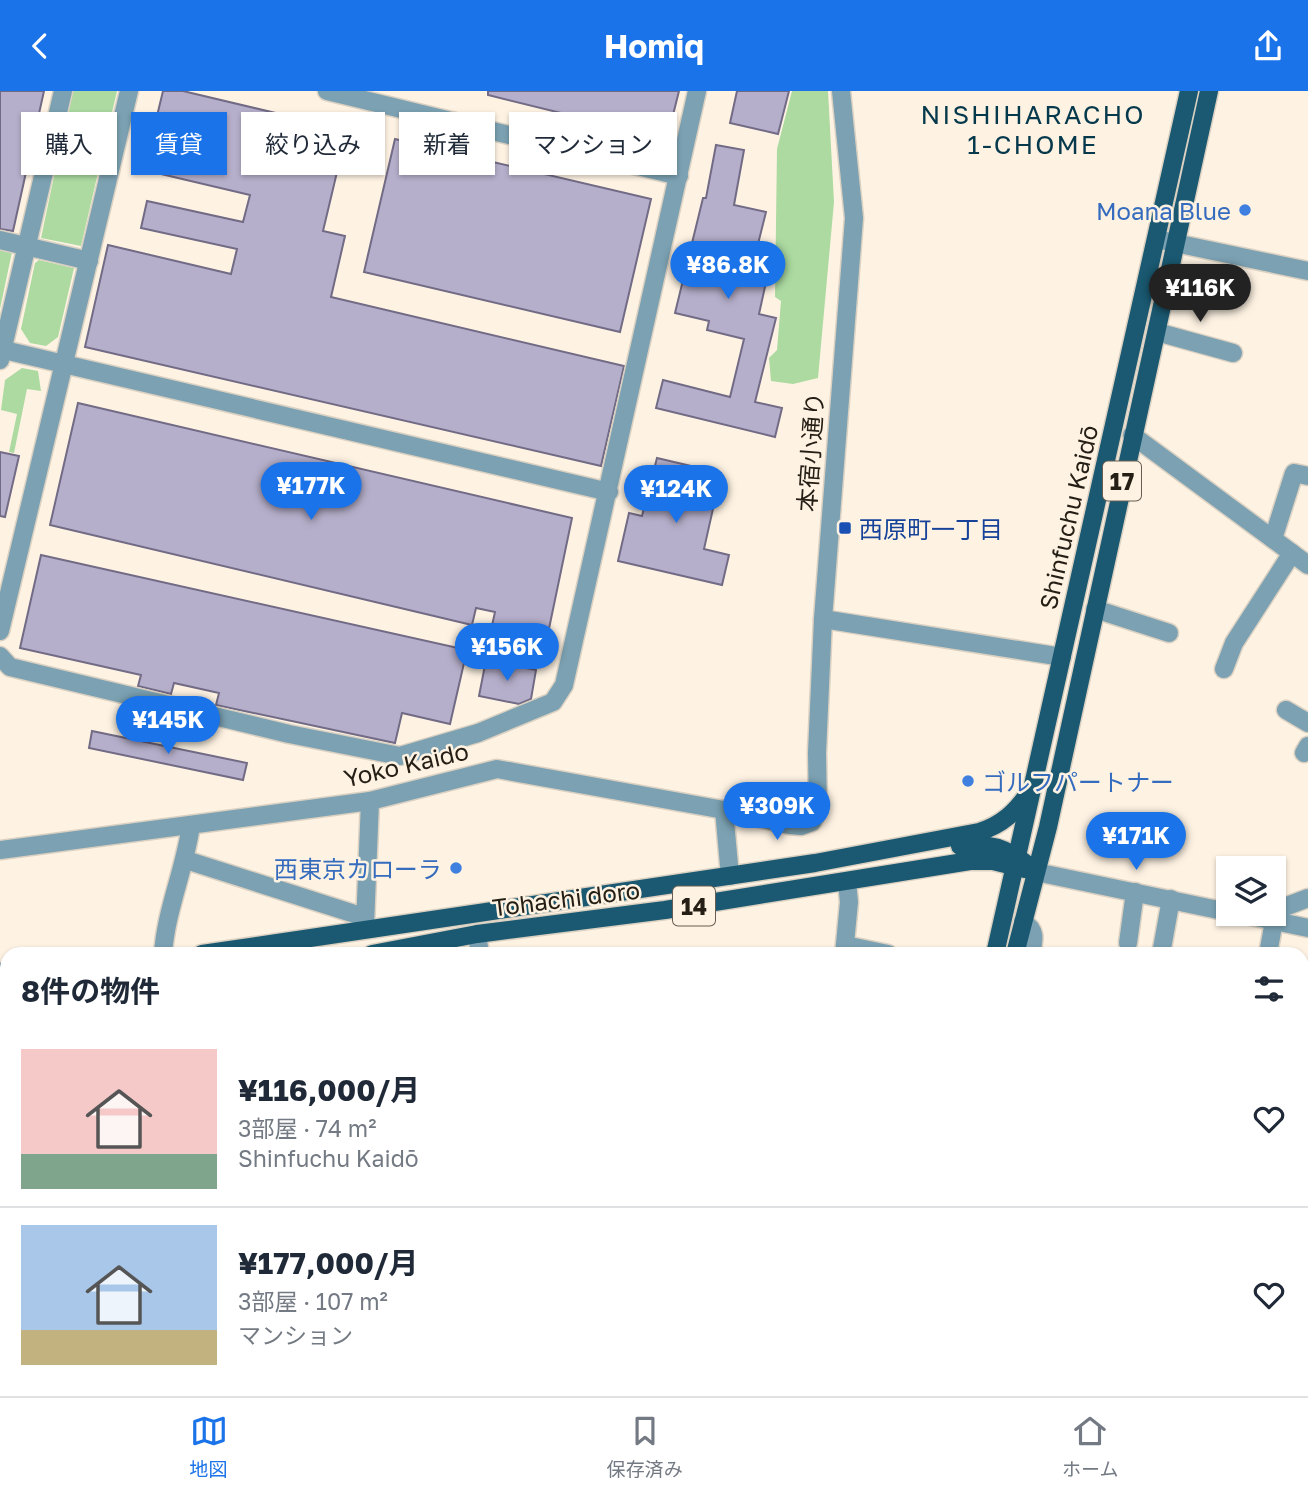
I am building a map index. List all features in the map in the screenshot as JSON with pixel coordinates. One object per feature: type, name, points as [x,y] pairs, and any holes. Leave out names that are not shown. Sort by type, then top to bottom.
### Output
[{"type":"main road","name":"Shinfuchu Kaidō","points":[[997,947],[1189,91]]},
{"type":"main road","name":"Shinfuchu Kaidō","points":[[1017,947],[1096,609],[1132,435],[1178,243],[1209,91]]},
{"type":"main road","points":[[1170,167],[1170,184],[1176,187],[1181,181],[1191,137],[1209,91]]},
{"type":"main road","points":[[1125,374],[1156,284],[1163,287],[1164,302]]},
{"type":"main road","name":"Tohachi doro","points":[[240,947],[365,924],[815,863],[987,829],[1016,810],[1033,786]]},
{"type":"main road","name":"Tohachi doro","points":[[815,863],[846,865],[968,845],[990,845],[1036,872]]},
{"type":"main road","name":"Tohachi doro","points":[[437,947],[477,934],[666,910],[970,861],[1016,861]]},
{"type":"street","points":[[64,91],[1,353],[64,364],[609,492]]},
{"type":"street","points":[[0,631],[129,91]]},
{"type":"street","points":[[327,91],[679,176]]},
{"type":"street","points":[[0,656],[10,667],[289,734],[400,756],[478,733],[553,702],[564,685],[697,91]]},
{"type":"street","name":"本宿小通り","points":[[817,816],[822,619],[854,218],[841,91]]},
{"type":"street","points":[[1154,238],[1308,271]]},
{"type":"street","points":[[0,240],[89,261]]},
{"type":"street","points":[[1157,332],[1233,353]]},
{"type":"street","points":[[1132,435],[1308,565]]},
{"type":"street","points":[[1273,539],[1294,473],[1308,476]]},
{"type":"street","points":[[1224,669],[1234,643],[1292,553]]},
{"type":"street","points":[[1096,609],[1170,633]]},
{"type":"street","points":[[822,619],[1062,657]]},
{"type":"street","points":[[1286,710],[1308,723]]},
{"type":"street","name":"Yoko Kaido","points":[[0,850],[370,801],[497,769],[801,826],[817,816]]},
{"type":"street","points":[[186,860],[365,924],[370,801]]},
{"type":"street","points":[[724,810],[730,876]]},
{"type":"street","points":[[163,947],[186,860],[191,825]]},
{"type":"street","points":[[1036,872],[1216,909]]},
{"type":"street","points":[[845,947],[849,902],[847,882]]},
{"type":"street","points":[[1128,943],[1135,892]]},
{"type":"street","points":[[1286,908],[1308,898]]},
{"type":"street","points":[[1162,947],[1171,899]]},
{"type":"street","points":[[1286,921],[1308,928]]},
{"type":"street","points":[[1023,922],[1030,926],[1035,935],[1032,947]]},
{"type":"street","points":[[1268,926],[1268,947]]},
{"type":"street","points":[[477,934],[479,947]]},
{"type":"green space","points":[[72,91],[117,91],[112,112],[68,112]]},
{"type":"green space","points":[[792,91],[828,91],[834,202],[818,378],[793,384],[771,381],[769,358],[777,350],[781,301],[775,297],[777,149]]},
{"type":"green space","points":[[54,175],[97,175],[81,246],[41,238]]},
{"type":"green space","points":[[0,249],[12,252],[0,309]]},
{"type":"green space","points":[[39,260],[74,268],[58,337],[46,346],[30,343],[21,329],[35,263]]},
{"type":"green space","points":[[22,368],[38,371],[41,391],[27,389],[14,453],[9,452],[17,414],[1,410],[5,380]]},
{"type":"building","points":[[0,91],[44,91],[39,112],[21,112],[21,175],[25,175],[13,231],[0,229]]},
{"type":"building","points":[[163,91],[183,91],[271,112],[241,112],[241,175],[336,175],[323,231],[345,236],[331,297],[624,366],[601,466],[85,347],[108,245],[231,274],[237,249],[141,228],[147,201],[243,222],[250,195],[165,175],[227,175],[227,112],[158,112]]},
{"type":"building","points":[[488,91],[679,91],[674,112],[557,112],[488,95]]},
{"type":"building","points":[[737,91],[789,91],[778,134],[730,123]]},
{"type":"building","points":[[395,139],[399,140],[399,175],[495,175],[495,162],[509,166],[509,175],[549,175],[651,199],[620,332],[364,272]]},
{"type":"building","points":[[716,145],[744,150],[734,205],[766,212],[756,252],[772,255],[759,314],[776,318],[755,402],[782,408],[775,437],[656,408],[663,380],[730,397],[744,339],[707,330],[709,321],[675,313],[703,198],[706,198]]},
{"type":"building","points":[[78,403],[572,518],[546,643],[491,630],[495,612],[476,608],[472,625],[50,525]]},
{"type":"building","points":[[0,452],[19,456],[5,517],[0,516]]},
{"type":"building","points":[[657,458],[721,473],[704,549],[729,555],[722,585],[618,561],[629,513],[642,516]]},
{"type":"building","points":[[41,555],[467,650],[450,724],[402,713],[395,743],[216,705],[219,693],[174,683],[171,694],[138,686],[141,675],[20,648]]},
{"type":"building","points":[[486,660],[536,670],[531,699],[519,704],[479,696]]},
{"type":"building","points":[[92,731],[247,763],[243,780],[89,748]]},
{"type":"place","name":"Moana Blue","points":[[1245,210]]},
{"type":"place","name":"西原町一丁目","points":[[845,528]]},
{"type":"place","name":"ゴルフパートナー","points":[[968,781]]},
{"type":"place","name":"西東京カローラ","points":[[456,868]]},
{"type":"district","name":"NISHIHARACHO 1-CHOME","points":[[1033,128]]}]
